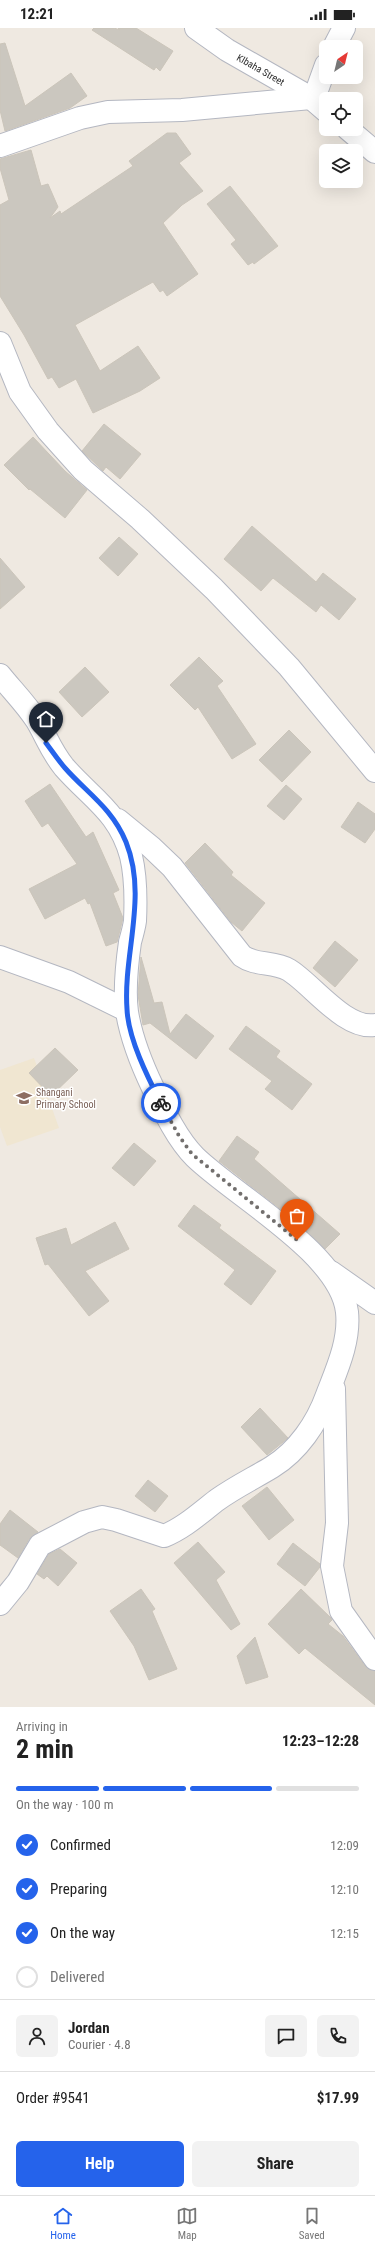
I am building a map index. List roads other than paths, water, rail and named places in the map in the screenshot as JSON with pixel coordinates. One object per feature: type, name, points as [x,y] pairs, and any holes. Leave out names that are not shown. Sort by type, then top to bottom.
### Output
[{"type":"street","name":"KIbaha Street","points":[[196,28],[228,50],[318,100]]},
{"type":"street","points":[[224,28],[228,50]]},
{"type":"street","points":[[338,40],[344,28]]},
{"type":"street","points":[[0,146],[80,118],[108,112],[182,110],[318,100],[322,84]]},
{"type":"street","points":[[356,136],[375,152]]},
{"type":"street","points":[[0,343],[20,392],[48,431],[83,470],[140,519],[214,589],[289,667],[375,771]]},
{"type":"street","points":[[0,675],[36,721],[46,743],[65,768],[102,802],[126,840],[131,858],[135,885],[135,923],[127,970],[126,1010],[134,1039],[153,1088],[179,1136],[192,1154],[206,1167],[256,1204],[327,1269],[375,1303]]},
{"type":"street","points":[[111,815],[151,847],[172,867],[242,956],[250,962],[269,964],[289,970],[347,1017],[362,1025],[375,1025]]},
{"type":"street","points":[[0,957],[69,982],[126,1010]]},
{"type":"street","points":[[0,1604],[18,1582],[40,1545],[84,1522],[102,1517],[164,1536],[176,1531],[246,1481],[273,1467],[289,1454],[314,1424],[323,1406],[345,1342],[347,1310],[342,1296],[327,1269]]},
{"type":"street","points":[[333,1379],[337,1524],[332,1566],[341,1611],[375,1660]]},
{"type":"place","name":"Shangani Primary School","points":[[24,1098]]}]
